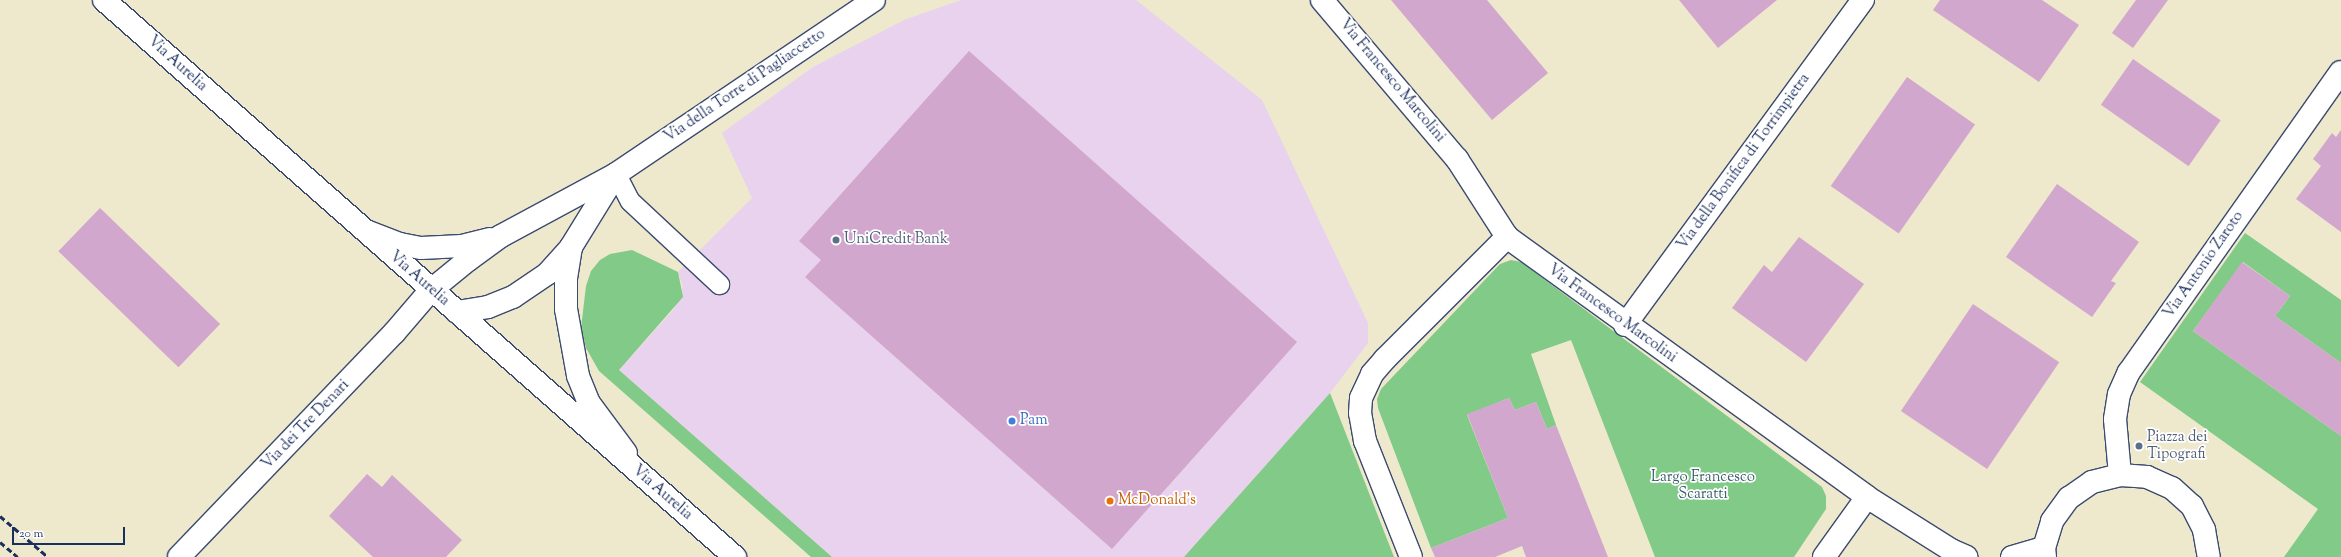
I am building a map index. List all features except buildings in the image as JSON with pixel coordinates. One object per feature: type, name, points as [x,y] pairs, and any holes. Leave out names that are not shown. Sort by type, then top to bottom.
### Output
[{"type":"street","name":"Via Aurelia","points":[[104,0],[430,291],[457,312],[735,557]]},
{"type":"street","name":"Via della Torre di Pagliaccetto","points":[[430,291],[501,236],[616,174],[874,0]]},
{"type":"street","name":"Via Francesco Marcolini","points":[[1322,0],[1457,159],[1507,237],[1625,325],[1867,497],[1951,550],[1967,557]]},
{"type":"street","name":"Via della Bonifica di Torrimpietra","points":[[1625,325],[1863,0]]},
{"type":"street","name":"Via Antonio Zaroto","points":[[2120,475],[2115,419],[2119,394],[2129,372],[2341,72]]},
{"type":"street","name":"Via della Torre di Pagliaccetto","points":[[457,312],[488,307],[513,297],[547,274],[571,247],[616,174]]},
{"type":"street","name":"Via della Torre di Pagliaccetto","points":[[361,228],[400,244],[421,248],[462,246],[501,236]]},
{"type":"street","points":[[1411,557],[1365,441],[1360,413],[1361,398],[1372,374],[1385,359],[1507,237]]},
{"type":"street","name":"Via della Torre di Pagliaccetto","points":[[571,247],[566,277],[566,309],[578,376],[589,402],[604,425],[649,481]]},
{"type":"street","name":"Via dei Tre Denari","points":[[179,557],[394,333],[430,291]]},
{"type":"street","points":[[2012,557],[2044,553],[2052,521],[2069,498],[2092,482],[2120,475],[2147,477],[2172,488],[2192,506],[2204,530],[2209,557]]},
{"type":"street","points":[[1824,557],[1867,497]]},
{"type":"lane","points":[[616,174],[630,201],[719,284]]},
{"type":"shaded area","points":[[961,0],[1136,0],[1262,100],[1368,323],[1368,343],[1330,393],[1184,557],[832,557],[619,370],[674,309],[683,287],[678,272],[752,198],[722,133],[813,67],[904,20]]},
{"type":"green space","points":[[2245,233],[2341,300],[2341,363],[2275,316],[2290,296],[2243,262],[2193,331],[2341,436],[2341,557],[2284,557],[2318,509],[2140,382]]},
{"type":"green space","points":[[632,250],[678,272],[683,297],[619,370],[832,557],[811,557],[599,371],[586,348],[581,328],[586,286],[591,271],[600,260],[610,254]]},
{"type":"green space","name":"Largo Francesco Scaratti","points":[[1511,260],[1521,262],[1822,487],[1826,496],[1826,509],[1794,557],[1655,557],[1571,340],[1531,354],[1556,425],[1547,429],[1536,402],[1515,410],[1509,398],[1467,415],[1508,518],[1431,548],[1378,408],[1377,399],[1381,389],[1500,264]]},
{"type":"green space","points":[[1330,393],[1394,557],[1184,557]]},
{"type":"railway","points":[[0,516],[48,557]]},
{"type":"railway","points":[[0,542],[18,557]]},
{"type":"place","name":"UniCredit Bank","points":[[836,240]]},
{"type":"place","name":"Pam","points":[[1012,421]]},
{"type":"place","name":"Piazza dei Tipografi","points":[[2139,446]]},
{"type":"place","name":"McDonald's","points":[[1110,501]]}]
